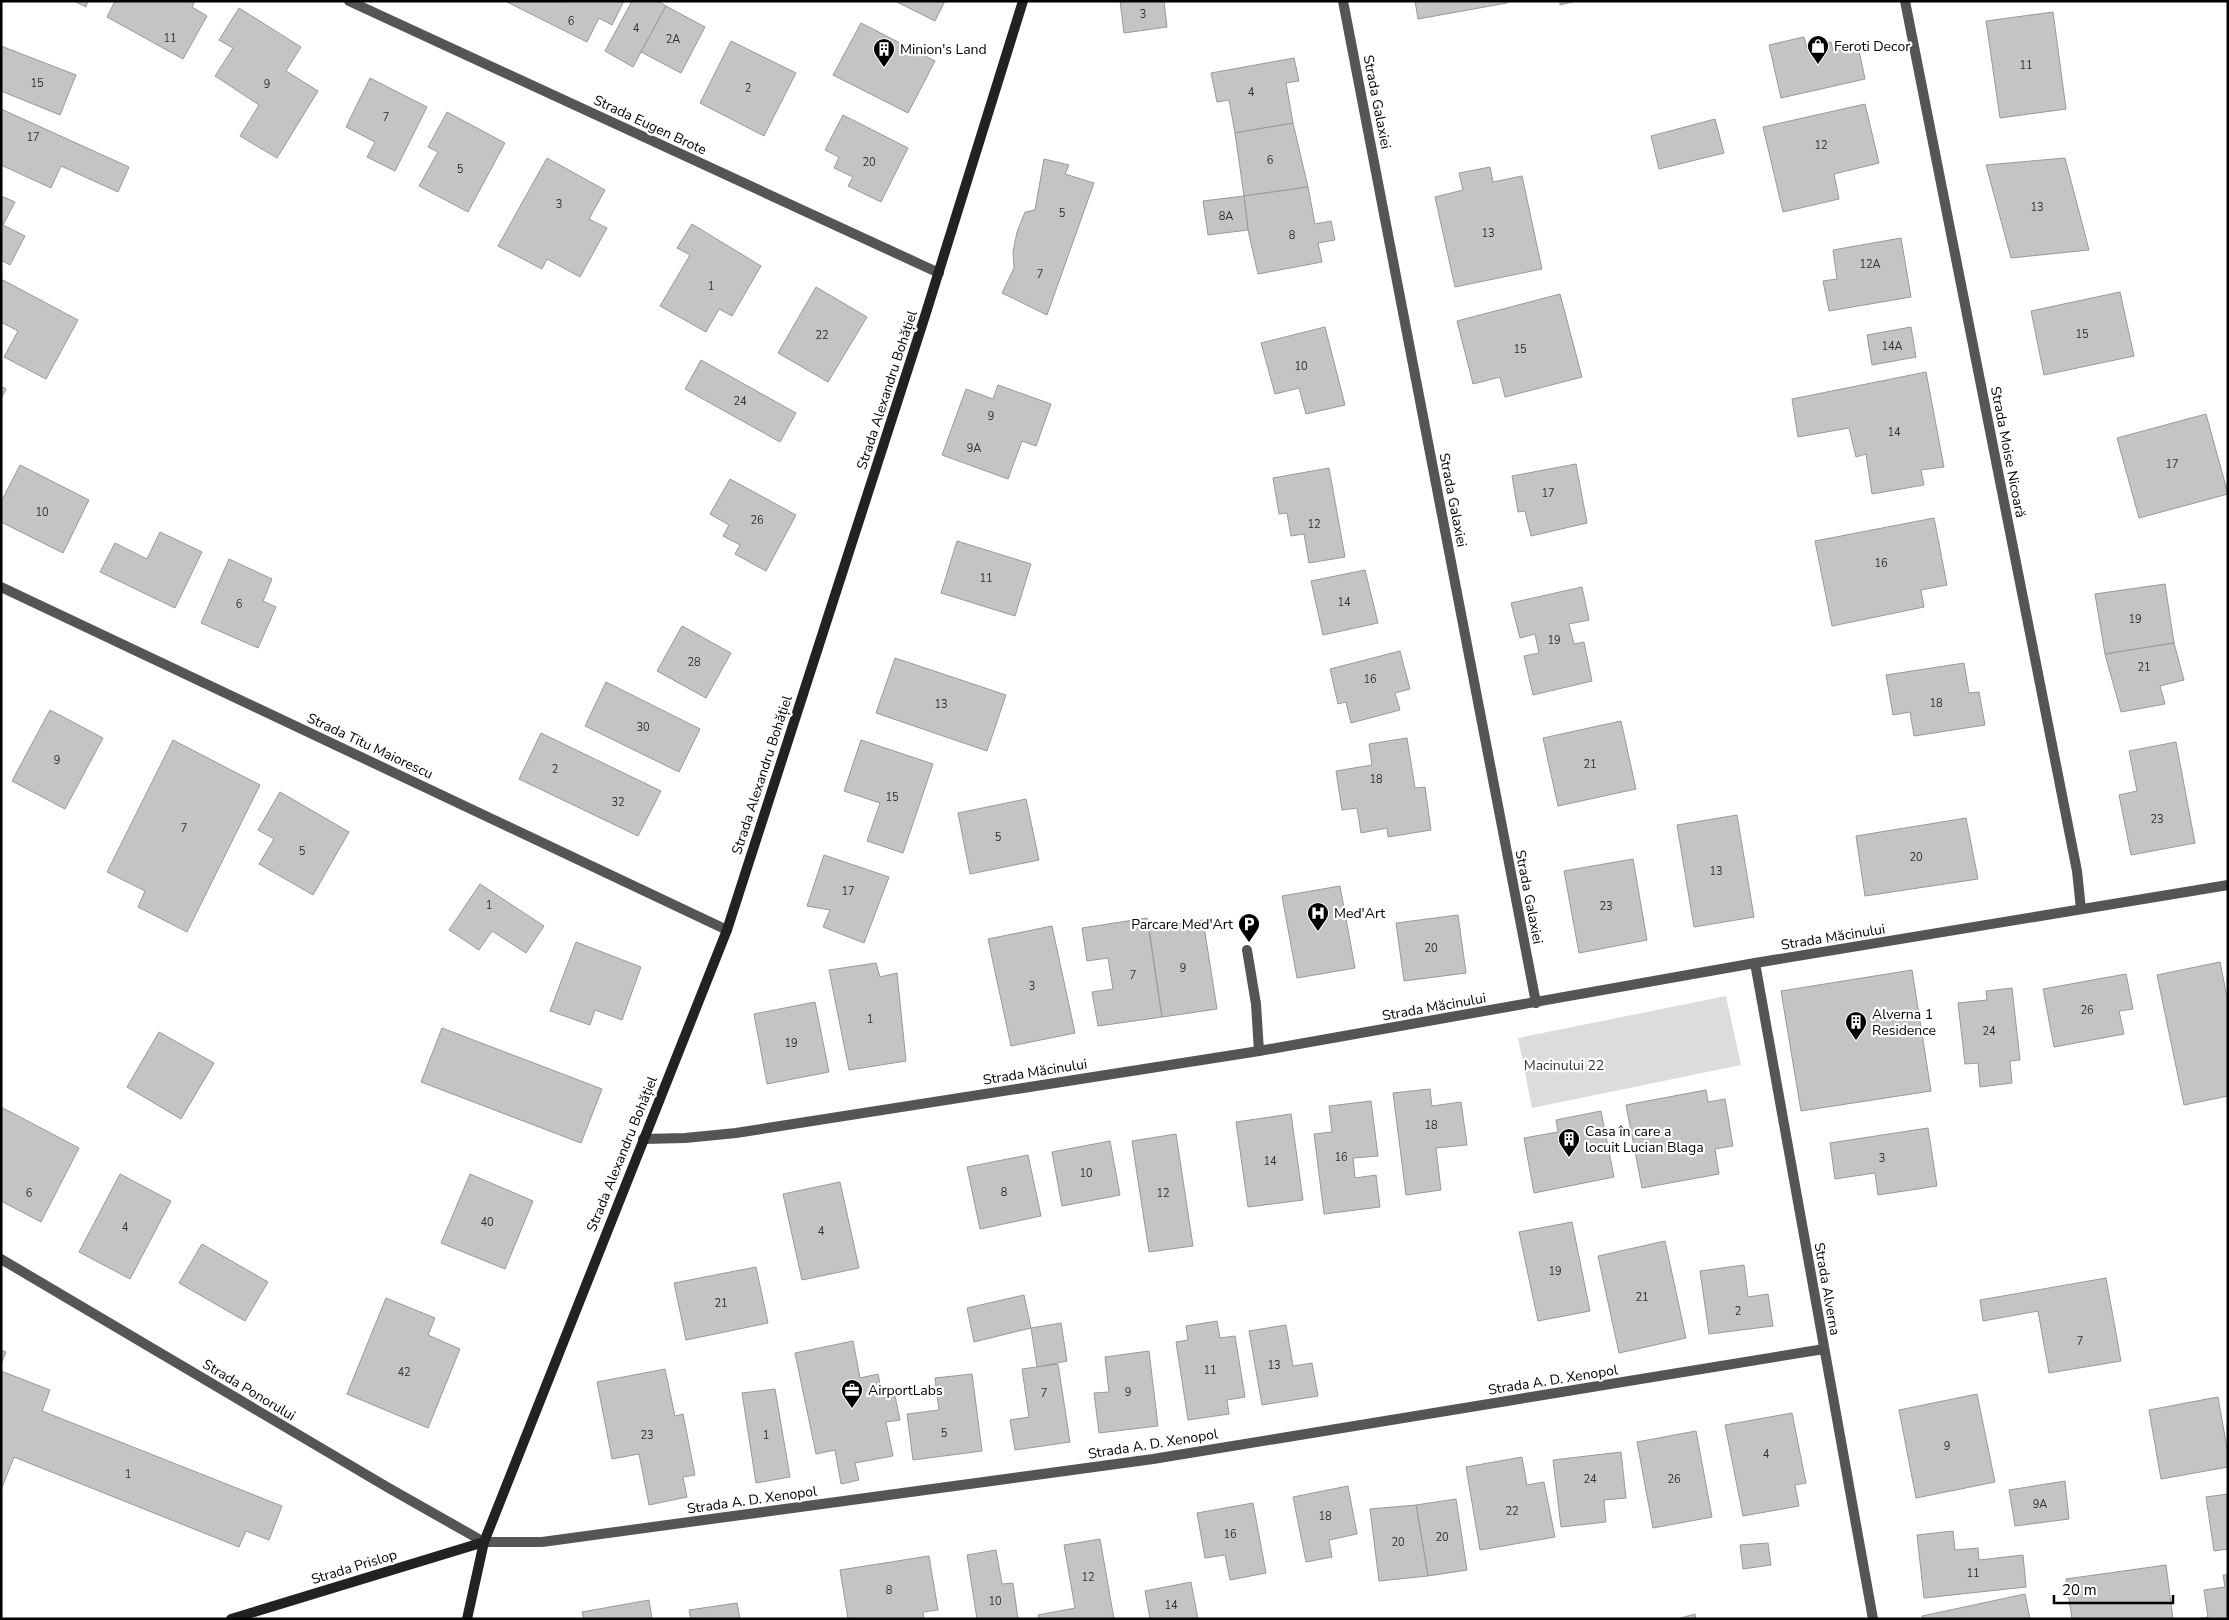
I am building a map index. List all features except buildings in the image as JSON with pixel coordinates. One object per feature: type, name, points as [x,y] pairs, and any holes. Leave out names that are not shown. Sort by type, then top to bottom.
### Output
[{"type":"main road","name":"Strada Alexandru Bohățiel","points":[[467,1619],[484,1542],[726,930],[939,273],[1023,1]]},
{"type":"main road","name":"Strada Prislop","points":[[231,1619],[484,1542]]},
{"type":"street","name":"Strada Eugen Brote","points":[[349,1],[939,273]]},
{"type":"street","name":"Strada Galaxiei","points":[[1343,1],[1536,1003]]},
{"type":"street","name":"Strada Moise Nicoară","points":[[1905,1],[2075,861],[2081,910]]},
{"type":"street","name":"Strada Titu Maiorescu","points":[[1,587],[726,930]]},
{"type":"street","name":"Strada Măcinului","points":[[643,1139],[686,1138],[736,1133],[1260,1052],[1755,963],[2228,885]]},
{"type":"street","points":[[1246,950],[1256,1004],[1260,1052]]},
{"type":"street","name":"Strada Alverna","points":[[1755,963],[1873,1619]]},
{"type":"street","name":"Strada Ponorului","points":[[1,1259],[378,1482],[484,1542]]},
{"type":"street","name":"Strada A. D. Xenopol","points":[[484,1542],[551,1541],[1153,1459],[1824,1349]]},
{"type":"green space","name":"Macinului 22","points":[[1726,996],[1741,1065],[1532,1108],[1518,1038]]},
{"type":"place","name":"Feroti Decor","points":[[1818,65]]},
{"type":"place","name":"Minion's Land","points":[[884,68]]},
{"type":"place","name":"Med'Art","points":[[1318,932]]},
{"type":"place","name":"Parcare Med'Art","points":[[1249,943]]},
{"type":"place","name":"Alverna 1 Residence","points":[[1856,1041]]},
{"type":"place","name":"Casa în care a locuit Lucian Blaga","points":[[1569,1158]]},
{"type":"place","name":"AirportLabs","points":[[852,1409]]}]
